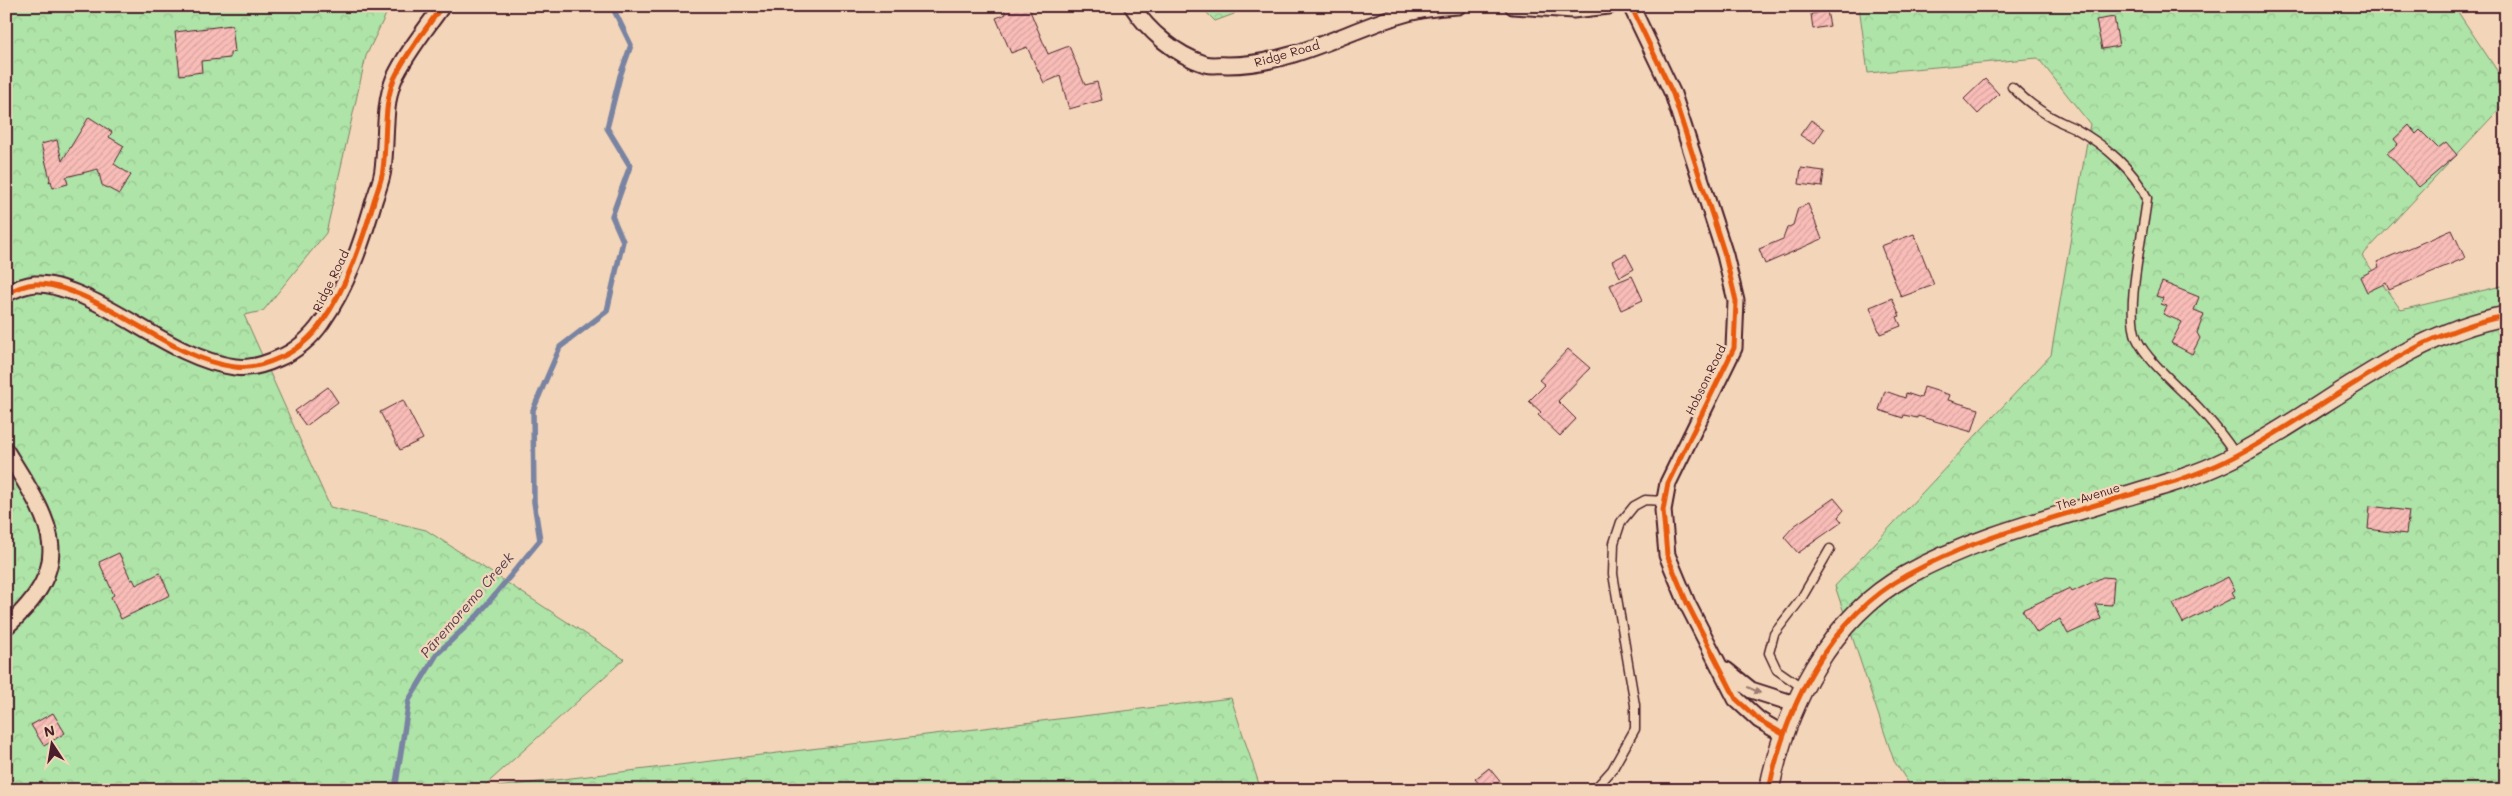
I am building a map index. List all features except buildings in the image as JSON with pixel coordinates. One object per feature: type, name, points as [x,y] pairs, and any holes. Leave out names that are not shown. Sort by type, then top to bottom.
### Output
[{"type":"street","name":"Ridge Road","points":[[6,294],[18,288],[35,284],[72,291],[94,300],[194,355],[237,368],[260,365],[281,358],[301,345],[321,324],[334,304],[366,231],[383,170],[387,114],[394,80],[411,50],[442,6]]},
{"type":"street","name":"Ridge Road","points":[[1132,6],[1142,22],[1182,54],[1206,64],[1250,65],[1303,52],[1395,17],[1437,7],[1458,6]]},
{"type":"street","points":[[1513,6],[1573,10],[1609,6]]},
{"type":"street","name":"Hobson Road","points":[[1631,6],[1673,94],[1725,255],[1736,301],[1734,348],[1677,460],[1668,483],[1665,501],[1664,534],[1667,555],[1686,603],[1736,699],[1748,713],[1783,734]]},
{"type":"street","name":"The Avenue","points":[[1769,790],[1783,734],[1799,696],[1841,631],[1880,593],[1906,576],[1965,548],[2189,476],[2236,455],[2407,353],[2442,337],[2506,316]]},
{"type":"street","points":[[6,451],[42,508],[51,536],[50,561],[46,578],[38,594],[6,627]]},
{"type":"street","name":"Hobson Road","points":[[1719,664],[1736,680],[1752,690],[1799,696]]},
{"type":"lane","points":[[2012,87],[2029,104],[2075,128],[2100,144],[2134,174],[2142,187],[2147,198],[2135,286],[2133,317],[2137,338],[2173,383],[2222,434],[2236,455]]},
{"type":"lane","points":[[1594,790],[1612,770],[1635,729],[1635,704],[1613,574],[1614,542],[1621,522],[1634,506],[1645,500],[1665,501]]},
{"type":"lane","points":[[1799,696],[1777,670],[1769,652],[1774,634],[1802,599],[1830,549]]},
{"type":"green space","points":[[6,6],[390,6],[366,56],[326,233],[263,311],[244,315],[330,507],[426,530],[624,659],[481,789],[1231,698],[1261,790],[6,790]]},
{"type":"green space","points":[[1200,6],[1236,6],[1234,14],[1215,21]]},
{"type":"green space","points":[[1859,6],[2454,6],[2506,84],[2506,102],[2362,256],[2401,310],[2506,285],[2506,790],[1913,790],[1894,761],[1835,586],[2051,355],[2090,124],[2038,58],[1868,73]]},
{"type":"waterway","name":"Pāremoremo Creek","points":[[395,790],[409,700],[437,654],[478,615],[540,540],[534,502],[533,410],[560,347],[607,311],[623,241],[612,216],[630,166],[607,128],[620,76],[631,45],[612,6]]},
{"type":"cycle path","points":[[6,294],[27,285],[35,284],[46,284],[62,288],[117,313],[155,336],[195,356],[215,363],[235,367],[252,367],[291,352],[318,328],[346,279],[359,248],[382,177],[388,100],[394,79],[410,51],[442,6]]},
{"type":"cycle path","points":[[1631,6],[1673,94],[1725,255],[1736,301],[1734,348],[1668,483],[1663,510],[1667,555],[1687,603],[1736,699],[1759,720],[1783,734]]},
{"type":"cycle path","points":[[1769,790],[1787,727],[1815,667],[1855,615],[1879,593],[1932,562],[1984,540],[2202,472],[2262,442],[2397,358],[2433,340],[2469,326],[2506,316]]}]
